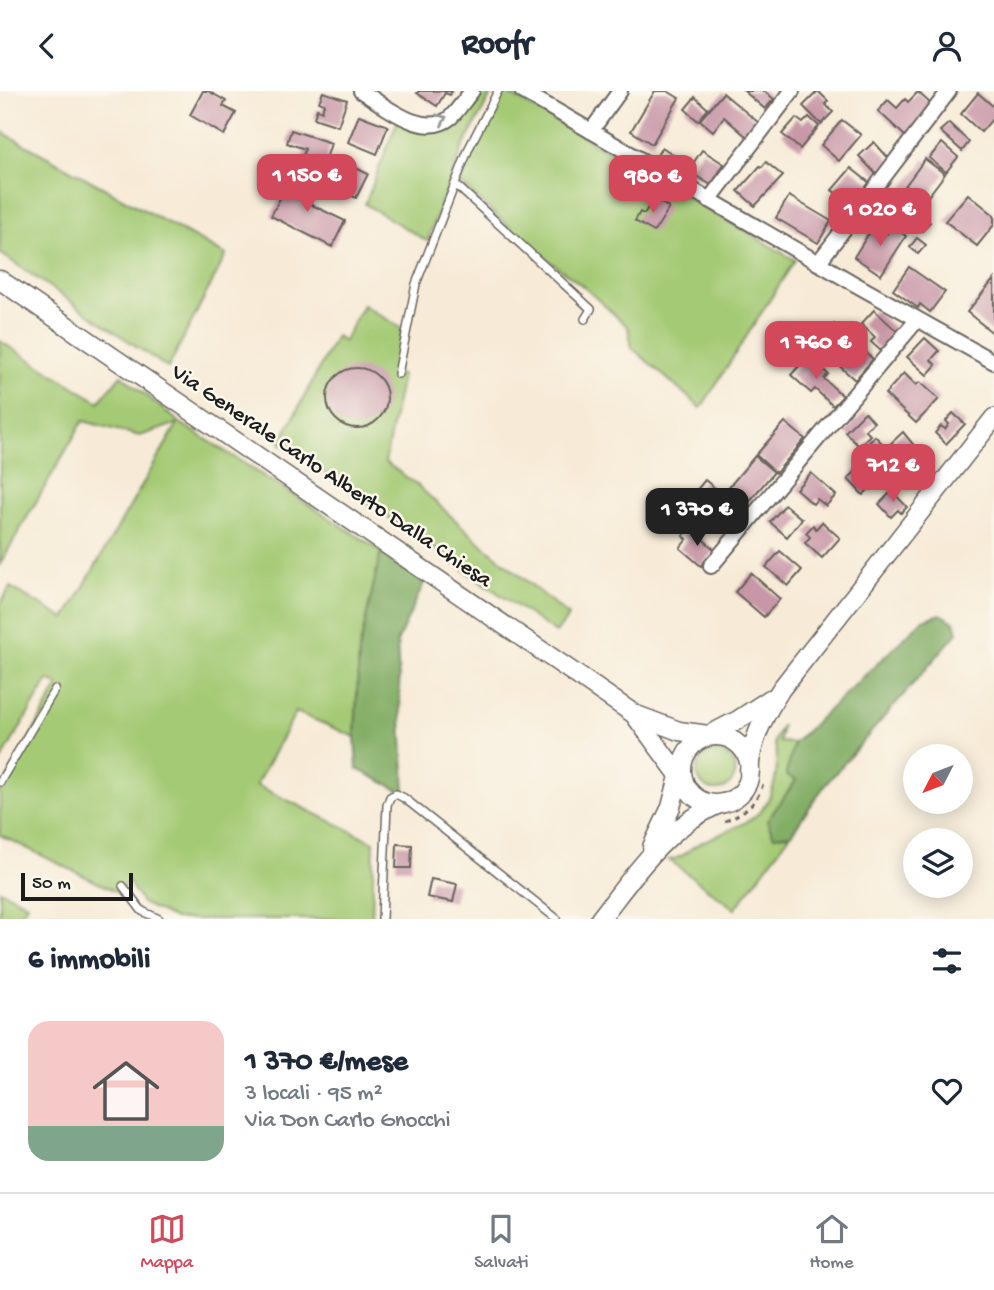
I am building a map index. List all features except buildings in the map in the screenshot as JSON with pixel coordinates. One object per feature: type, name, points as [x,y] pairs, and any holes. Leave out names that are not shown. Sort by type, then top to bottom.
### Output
[{"type":"street","points":[[361,91],[402,116],[426,126],[449,119],[472,91]]},
{"type":"street","points":[[522,91],[994,362]]},
{"type":"street","points":[[591,131],[620,91]]},
{"type":"street","points":[[709,199],[792,91]]},
{"type":"street","points":[[818,263],[949,91]]},
{"type":"street","name":"Via Generale Carlo Alberto Dalla Chiesa","points":[[0,280],[634,715],[669,728],[709,737]]},
{"type":"street","points":[[711,566],[917,320]]},
{"type":"street","points":[[600,919],[646,860],[686,823],[705,810],[728,801],[742,790],[749,772],[757,733],[781,689],[994,418]]},
{"type":"street","points":[[646,860],[683,777],[688,750],[756,710],[781,689]]},
{"type":"street","name":"Via Generale Carlo Alberto Dalla Chiesa","points":[[634,715],[683,777]]},
{"type":"street","points":[[709,737],[730,739],[740,746],[747,759],[749,772]]},
{"type":"street","points":[[683,777],[693,795],[706,802],[728,801]]},
{"type":"lane","points":[[398,374],[416,284],[469,148],[498,91]]},
{"type":"lane","points":[[455,184],[591,309],[585,319]]},
{"type":"lane","points":[[0,782],[55,689]]},
{"type":"lane","points":[[382,919],[387,805],[390,797],[396,795],[404,798],[557,919]]},
{"type":"lane","points":[[123,886],[142,911],[159,919]]},
{"type":"green space","points":[[483,91],[493,91],[463,147],[427,241],[365,204],[399,117],[454,121]]},
{"type":"green space","points":[[504,91],[795,260],[701,408],[632,348],[628,327],[584,287],[535,250],[459,182],[472,150]]},
{"type":"green space","points":[[0,131],[226,255],[168,368],[0,253]]},
{"type":"green space","points":[[363,305],[403,329],[395,374],[402,375],[385,462],[416,484],[477,540],[569,616],[556,633],[280,443],[336,336],[344,341]]},
{"type":"green space","points":[[0,341],[99,402],[121,375],[179,422],[381,551],[359,651],[355,737],[296,712],[256,785],[374,842],[372,919],[175,919],[142,903],[128,881],[119,893],[0,835],[0,792],[59,685],[48,680],[0,762],[0,605],[10,587],[65,619],[178,423],[140,436],[83,421],[0,564]]},
{"type":"green space","points":[[381,551],[424,583],[397,642],[405,793],[357,769],[355,737],[359,651]]},
{"type":"green space","points":[[941,614],[955,623],[958,632],[825,785],[791,834],[774,836],[767,821],[796,780],[786,775],[794,743],[923,620]]},
{"type":"green space","points":[[782,725],[779,742],[794,743],[786,775],[797,780],[767,821],[774,836],[791,834],[735,909],[669,860],[745,823],[766,804],[776,773],[774,741]]},
{"type":"green space","points":[[716,752],[729,758],[735,771],[729,784],[716,790],[703,784],[697,771],[703,758]]},
{"type":"green space","points":[[0,890],[27,904],[19,919],[0,919]]}]
